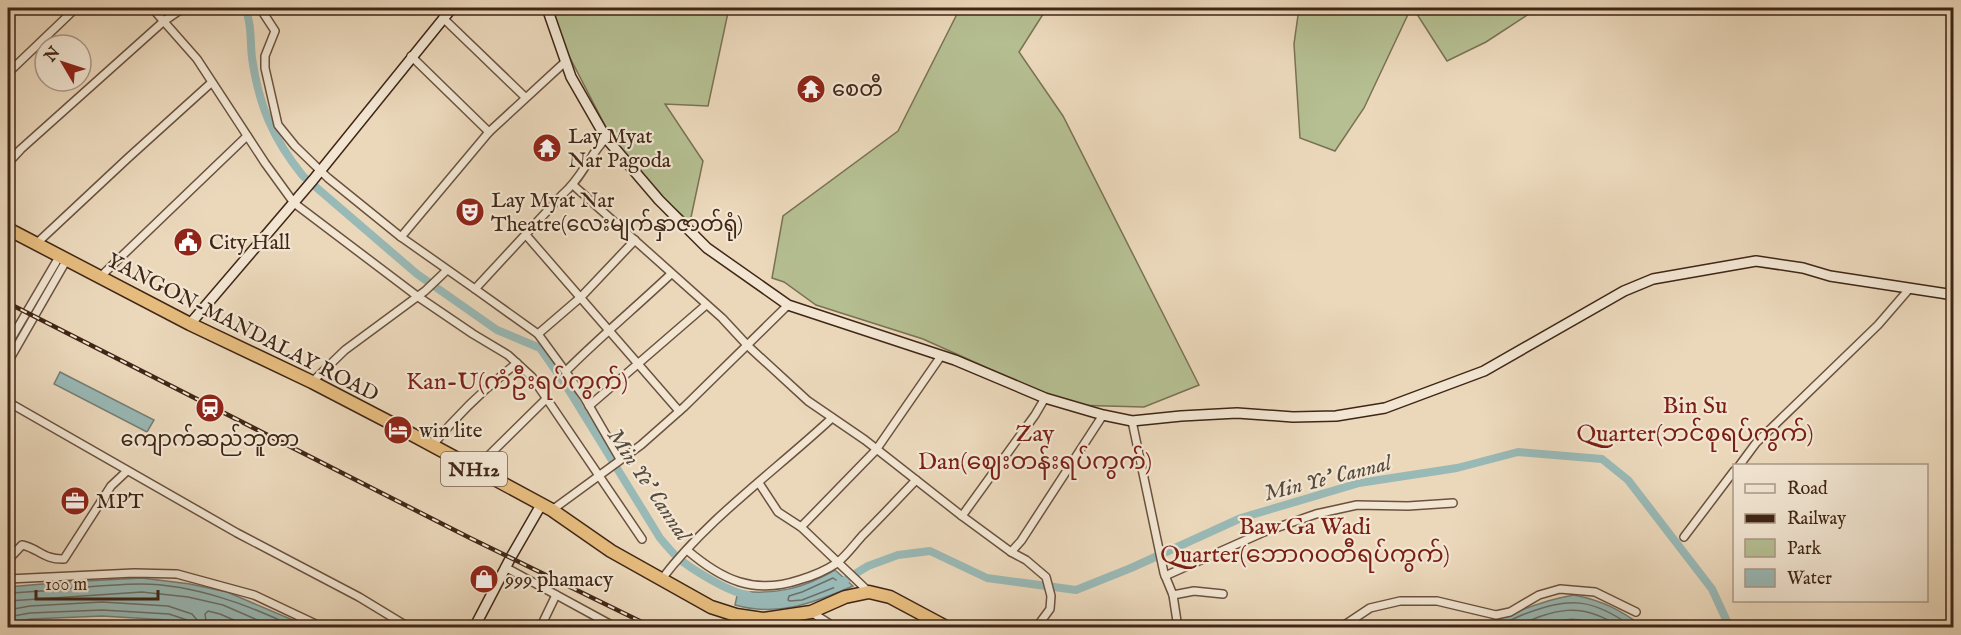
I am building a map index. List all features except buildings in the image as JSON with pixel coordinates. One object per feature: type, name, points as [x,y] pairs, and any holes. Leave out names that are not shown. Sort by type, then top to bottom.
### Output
[{"type":"highway","name":"YANGON-MANDALAY ROAD","points":[[8,229],[190,324],[312,382],[475,469],[546,508],[611,551],[711,607],[736,615],[764,619],[811,612],[866,588]]},
{"type":"highway","points":[[866,588],[890,597],[948,627]]},
{"type":"main road","points":[[190,324],[320,172],[411,56],[452,8]]},
{"type":"main road","points":[[547,8],[571,77],[606,138],[658,200],[707,248],[788,305],[955,360],[1045,398],[1103,416],[1132,421],[1237,413],[1293,417],[1336,416],[1385,408],[1484,371],[1624,291],[1653,279],[1756,261],[1803,268],[1830,276],[1953,295]]},
{"type":"main road","points":[[474,627],[505,567],[546,508]]},
{"type":"street","points":[[8,73],[76,8]]},
{"type":"street","points":[[152,8],[196,59],[247,136],[297,199],[417,296],[508,355],[532,377],[642,539]]},
{"type":"street","points":[[8,163],[164,21],[183,8]]},
{"type":"street","points":[[260,8],[275,31],[265,56],[265,68],[278,125],[294,146],[320,172],[401,237],[538,334],[589,406],[618,461]]},
{"type":"street","points":[[443,18],[525,97]]},
{"type":"street","points":[[411,56],[489,132]]},
{"type":"street","points":[[401,237],[489,132],[565,62]]},
{"type":"street","points":[[36,244],[212,83]]},
{"type":"street","points":[[100,277],[247,136]]},
{"type":"street","points":[[476,290],[573,185],[596,149],[606,138]]},
{"type":"street","points":[[573,185],[722,318],[748,346],[808,401],[1046,577],[1051,597],[1050,609],[1036,627]]},
{"type":"street","points":[[526,235],[679,411]]},
{"type":"street","points":[[538,334],[581,297],[635,240]]},
{"type":"street","points":[[8,344],[62,259]]},
{"type":"street","points":[[8,362],[62,259]]},
{"type":"street","points":[[312,382],[345,350],[425,291],[446,271]]},
{"type":"street","points":[[566,372],[609,328],[634,309],[671,273]]},
{"type":"street","points":[[1740,464],[1756,443],[1878,325],[1910,288]]},
{"type":"street","points":[[589,406],[706,304]]},
{"type":"street","points":[[546,508],[641,445],[748,346],[788,305]]},
{"type":"street","points":[[801,527],[876,450],[941,356]]},
{"type":"street","points":[[432,446],[455,417],[491,383],[517,363]]},
{"type":"street","points":[[962,516],[1045,398]]},
{"type":"street","points":[[475,469],[546,399]]},
{"type":"street","points":[[8,402],[237,533],[411,627]]},
{"type":"street","points":[[1011,552],[1021,541],[1103,416]]},
{"type":"street","points":[[661,580],[680,557],[740,499],[832,418]]},
{"type":"street","points":[[1132,421],[1165,574],[1173,595],[1178,627]]},
{"type":"street","points":[[8,560],[21,545],[55,560],[64,559],[111,486],[127,471]]},
{"type":"street","points":[[1684,537],[1733,472]]},
{"type":"street","points":[[687,550],[703,564],[730,580],[762,587],[786,585],[839,563],[916,480]]},
{"type":"street","points":[[759,483],[778,512],[801,527],[866,588]]},
{"type":"street","points":[[1165,574],[1264,532],[1316,514],[1357,505],[1408,506],[1453,503]]},
{"type":"street","points":[[505,567],[617,627]]},
{"type":"street","points":[[8,579],[134,573],[177,574],[254,595],[324,627]]},
{"type":"street","points":[[1340,627],[1370,608],[1400,601],[1437,601],[1496,615],[1510,612],[1539,596],[1560,589],[1595,592],[1636,612]]},
{"type":"street","points":[[1173,595],[1194,591],[1223,594]]},
{"type":"street","points":[[537,627],[543,622],[556,595]]},
{"type":"street","points":[[811,612],[836,627]]},
{"type":"green space","points":[[551,8],[729,8],[708,106],[665,104],[703,161],[690,222],[627,168],[551,21]]},
{"type":"green space","points":[[958,8],[1047,8],[1019,52],[1063,116],[1199,385],[1144,407],[1070,405],[923,339],[816,305],[784,282],[772,278],[783,216],[898,131]]},
{"type":"green space","points":[[1299,8],[1411,8],[1364,108],[1335,151],[1300,138],[1294,44]]},
{"type":"green space","points":[[1413,8],[1538,8],[1486,42],[1447,61]]},
{"type":"water","points":[[60,372],[154,420],[147,432],[54,384]]},
{"type":"water","points":[[835,570],[853,586],[810,603],[781,609],[735,605],[738,591],[765,592],[788,589],[811,582]]},
{"type":"water","points":[[142,578],[190,584],[227,592],[309,627],[193,627],[168,620],[102,616],[31,619],[8,623],[8,587]]},
{"type":"water","points":[[1574,595],[1611,607],[1644,627],[1469,628],[1547,601]]},
{"type":"waterway","name":"Min Ye' Cannal","points":[[245,8],[250,26],[255,75],[263,107],[283,149],[303,176],[417,274],[497,330],[540,348],[565,384],[660,538],[676,556],[700,573],[731,590],[748,595]]},
{"type":"waterway","name":"Min Ye' Cannal","points":[[837,585],[868,566],[898,555],[930,551],[987,578],[1076,590],[1131,568],[1241,518],[1359,483],[1457,468],[1518,452],[1602,459],[1628,480],[1712,589],[1730,628]]},
{"type":"railway","points":[[8,303],[470,538],[654,628]]},
{"type":"place","name":"စေတီ","points":[[811,89]]},
{"type":"place","name":"Lay Myat Nar Pagoda","points":[[547,148]]},
{"type":"place","name":"Lay Myat Nar Theatre(လေးမျက်နှာဇာတ်ရုံ)","points":[[470,212]]},
{"type":"place","name":"City Hall","points":[[188,242]]},
{"type":"place","name":"ကျောက်ဆည်ဘူတာ","points":[[210,408]]},
{"type":"place","name":"win lite","points":[[398,430]]},
{"type":"place","name":"MPT","points":[[75,501]]},
{"type":"place","name":"999 phamacy","points":[[484,579]]},
{"type":"district","name":"Kan-U(ကံဦးရပ်ကွက်)","points":[[517,381]]},
{"type":"district","name":"Bin Su Quarter(ဘင်စုရပ်ကွက်)","points":[[1695,419]]},
{"type":"district","name":"Zay Dan(ဈေးတန်းရပ်ကွက်)","points":[[1035,447]]},
{"type":"district","name":"Baw Ga Wadi Quarter(ဘောဂ၀တီရပ်ကွက်)","points":[[1305,540]]}]
